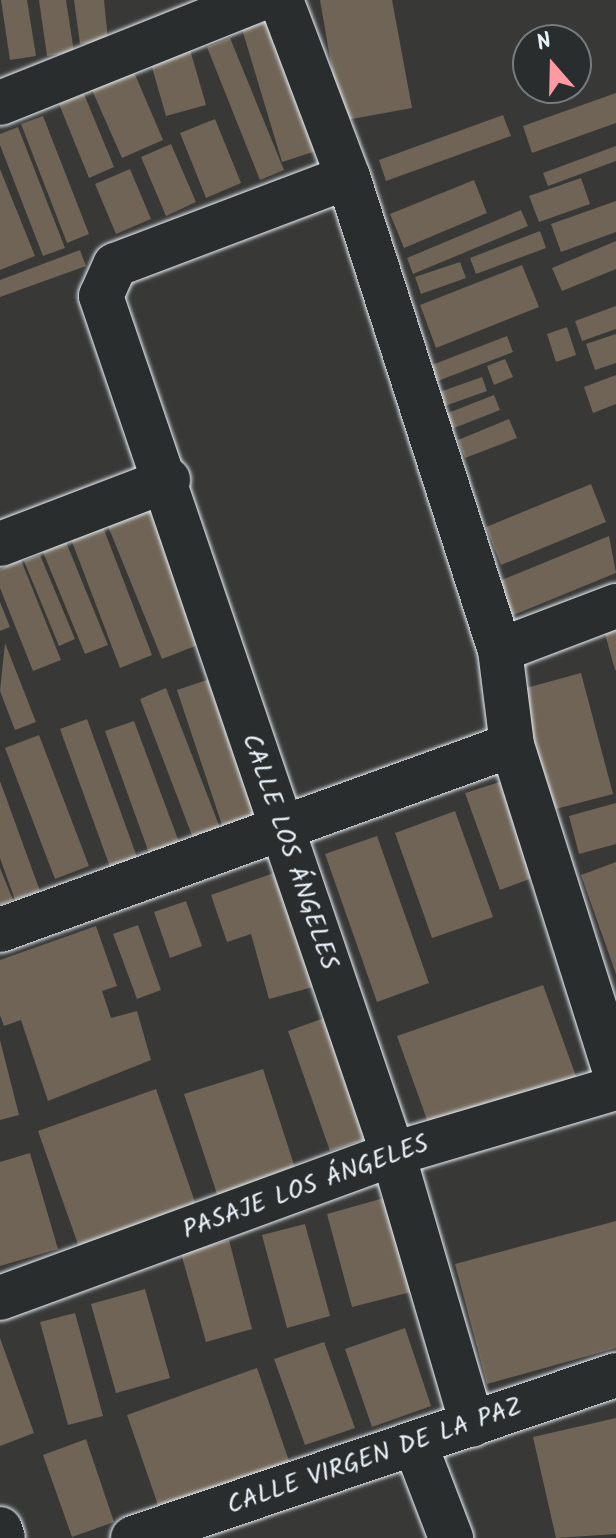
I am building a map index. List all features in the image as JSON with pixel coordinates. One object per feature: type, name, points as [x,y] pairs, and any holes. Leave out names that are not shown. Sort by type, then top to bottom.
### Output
[{"type":"street","points":[[0,103],[258,0]]},
{"type":"street","points":[[281,0],[348,177],[500,650],[512,745],[616,1074]]},
{"type":"street","name":"CALLE LOS ÁNGELES","points":[[348,177],[115,265],[105,281],[101,296],[168,480],[279,827],[393,1154],[472,1425]]},
{"type":"street","points":[[0,544],[168,480]]},
{"type":"street","points":[[500,650],[616,606]]},
{"type":"street","points":[[0,930],[512,745]]},
{"type":"street","name":"PASAJE LOS ÁNGELES","points":[[0,1298],[393,1154],[616,1088]]},
{"type":"street","name":"CALLE VIRGEN DE LA PAZ","points":[[133,1538],[616,1375]]},
{"type":"street","points":[[415,1444],[451,1538]]},
{"type":"street","points":[[0,1529],[3,1538]]},
{"type":"building","points":[[1,0],[27,0],[36,56],[10,60]]},
{"type":"building","points":[[39,0],[66,0],[74,52],[47,56]]},
{"type":"building","points":[[74,0],[104,0],[108,40],[80,44]]},
{"type":"building","points":[[320,0],[392,0],[412,108],[341,121]]},
{"type":"building","points":[[276,19],[316,151],[282,162],[242,29]]},
{"type":"building","points":[[230,38],[284,170],[260,180],[207,47]]},
{"type":"building","points":[[189,46],[206,105],[166,116],[149,57]]},
{"type":"building","points":[[134,72],[163,140],[122,158],[92,90]]},
{"type":"building","points":[[616,93],[616,123],[532,153],[523,126]]},
{"type":"building","points":[[84,94],[114,167],[89,178],[59,104]]},
{"type":"building","points":[[503,115],[511,136],[386,181],[379,160]]},
{"type":"building","points":[[43,116],[89,234],[67,243],[21,124]]},
{"type":"building","points":[[215,119],[241,183],[206,198],[180,133]]},
{"type":"building","points":[[18,127],[65,248],[43,256],[0,145],[0,134]]},
{"type":"building","points":[[171,144],[196,202],[166,216],[141,157]]},
{"type":"building","points":[[616,146],[616,161],[548,186],[543,173]]},
{"type":"building","points":[[0,169],[35,256],[0,270]]},
{"type":"building","points":[[130,169],[151,219],[116,234],[95,184]]},
{"type":"building","points":[[581,178],[590,204],[539,222],[529,196]]},
{"type":"building","points":[[474,180],[487,213],[404,248],[390,214]]},
{"type":"building","points":[[616,201],[616,232],[561,252],[551,224]]},
{"type":"building","points":[[521,210],[528,226],[413,274],[407,258]]},
{"type":"building","points":[[540,231],[546,248],[476,274],[470,258]]},
{"type":"building","points":[[616,241],[616,269],[562,291],[552,268]]},
{"type":"building","points":[[80,250],[86,266],[0,297],[0,280]]},
{"type":"building","points":[[460,262],[466,278],[421,294],[415,277]]},
{"type":"building","points":[[522,265],[539,307],[436,348],[420,305]]},
{"type":"building","points":[[616,306],[616,329],[582,341],[575,321]]},
{"type":"building","points":[[567,327],[576,355],[556,362],[547,334]]},
{"type":"building","points":[[616,334],[616,363],[595,370],[586,344]]},
{"type":"building","points":[[507,336],[513,352],[430,384],[424,368]]},
{"type":"building","points":[[505,359],[513,377],[494,385],[487,366]]},
{"type":"building","points":[[616,375],[616,404],[593,413],[584,387]]},
{"type":"building","points":[[482,377],[487,391],[439,408],[434,394]]},
{"type":"building","points":[[494,395],[500,410],[449,430],[443,415]]},
{"type":"building","points":[[509,419],[517,438],[465,458],[458,440]]},
{"type":"building","points":[[591,484],[606,522],[501,565],[486,527]]},
{"type":"building","points":[[149,509],[203,643],[162,659],[108,526]]},
{"type":"building","points":[[103,527],[152,655],[120,668],[71,539]]},
{"type":"building","points":[[609,536],[616,573],[501,620],[487,586]]},
{"type":"building","points":[[66,542],[108,645],[85,654],[43,552]]},
{"type":"building","points":[[40,555],[75,639],[59,646],[24,561]]},
{"type":"building","points":[[21,560],[61,660],[33,671],[0,588],[0,569]]},
{"type":"building","points":[[0,602],[10,627],[0,631]]},
{"type":"building","points":[[616,627],[616,670],[615,670],[604,630]]},
{"type":"building","points":[[5,643],[36,722],[15,730],[0,691]]},
{"type":"building","points":[[581,673],[613,794],[548,811],[515,691]]},
{"type":"building","points":[[213,678],[259,815],[223,828],[177,690]]},
{"type":"building","points":[[166,688],[220,828],[193,838],[140,699]]},
{"type":"building","points":[[87,719],[137,857],[110,867],[60,729]]},
{"type":"building","points":[[134,721],[179,842],[149,853],[105,731]]},
{"type":"building","points":[[39,735],[89,866],[55,879],[5,748]]},
{"type":"building","points":[[506,780],[540,875],[500,890],[465,793]]},
{"type":"building","points":[[0,781],[40,891],[15,900],[0,858]]},
{"type":"building","points":[[616,803],[616,844],[579,854],[569,816]]},
{"type":"building","points":[[455,811],[493,917],[432,938],[395,833]]},
{"type":"building","points":[[377,836],[429,983],[377,1002],[325,854]]},
{"type":"building","points":[[616,862],[616,974],[581,875]]},
{"type":"building","points":[[0,868],[13,900],[0,905]]},
{"type":"building","points":[[280,871],[313,987],[269,999],[251,934],[227,942],[211,895]]},
{"type":"building","points":[[186,901],[202,946],[170,958],[154,912]]},
{"type":"building","points":[[138,925],[161,990],[137,999],[113,934]]},
{"type":"building","points":[[96,926],[117,986],[102,991],[111,1018],[137,1011],[151,1060],[48,1101],[21,1020],[4,1026],[0,1015],[0,960]]},
{"type":"building","points":[[543,985],[577,1079],[431,1131],[397,1036]]},
{"type":"building","points":[[341,1012],[383,1133],[330,1151],[288,1031]]},
{"type":"building","points":[[0,1040],[19,1115],[0,1120]]},
{"type":"building","points":[[263,1069],[296,1171],[218,1197],[184,1094]]},
{"type":"building","points":[[156,1089],[197,1208],[80,1250],[38,1131]]},
{"type":"building","points":[[30,1153],[58,1249],[0,1266],[0,1162]]},
{"type":"building","points":[[384,1198],[411,1292],[352,1307],[327,1214]]},
{"type":"building","points":[[616,1221],[616,1348],[487,1384],[455,1264]]},
{"type":"building","points":[[305,1224],[330,1316],[287,1328],[262,1235]]},
{"type":"building","points":[[229,1240],[252,1329],[206,1342],[181,1253]]},
{"type":"building","points":[[145,1289],[170,1378],[116,1393],[91,1304]]},
{"type":"building","points":[[75,1313],[103,1416],[68,1425],[40,1322]]},
{"type":"building","points":[[405,1328],[431,1406],[372,1427],[345,1349]]},
{"type":"building","points":[[0,1338],[34,1433],[0,1446]]},
{"type":"building","points":[[324,1342],[355,1428],[305,1445],[274,1359]]},
{"type":"building","points":[[257,1368],[290,1464],[160,1511],[127,1415]]},
{"type":"building","points":[[616,1418],[616,1534],[556,1538],[533,1437]]},
{"type":"building","points":[[86,1439],[114,1522],[72,1537],[43,1455]]}]
